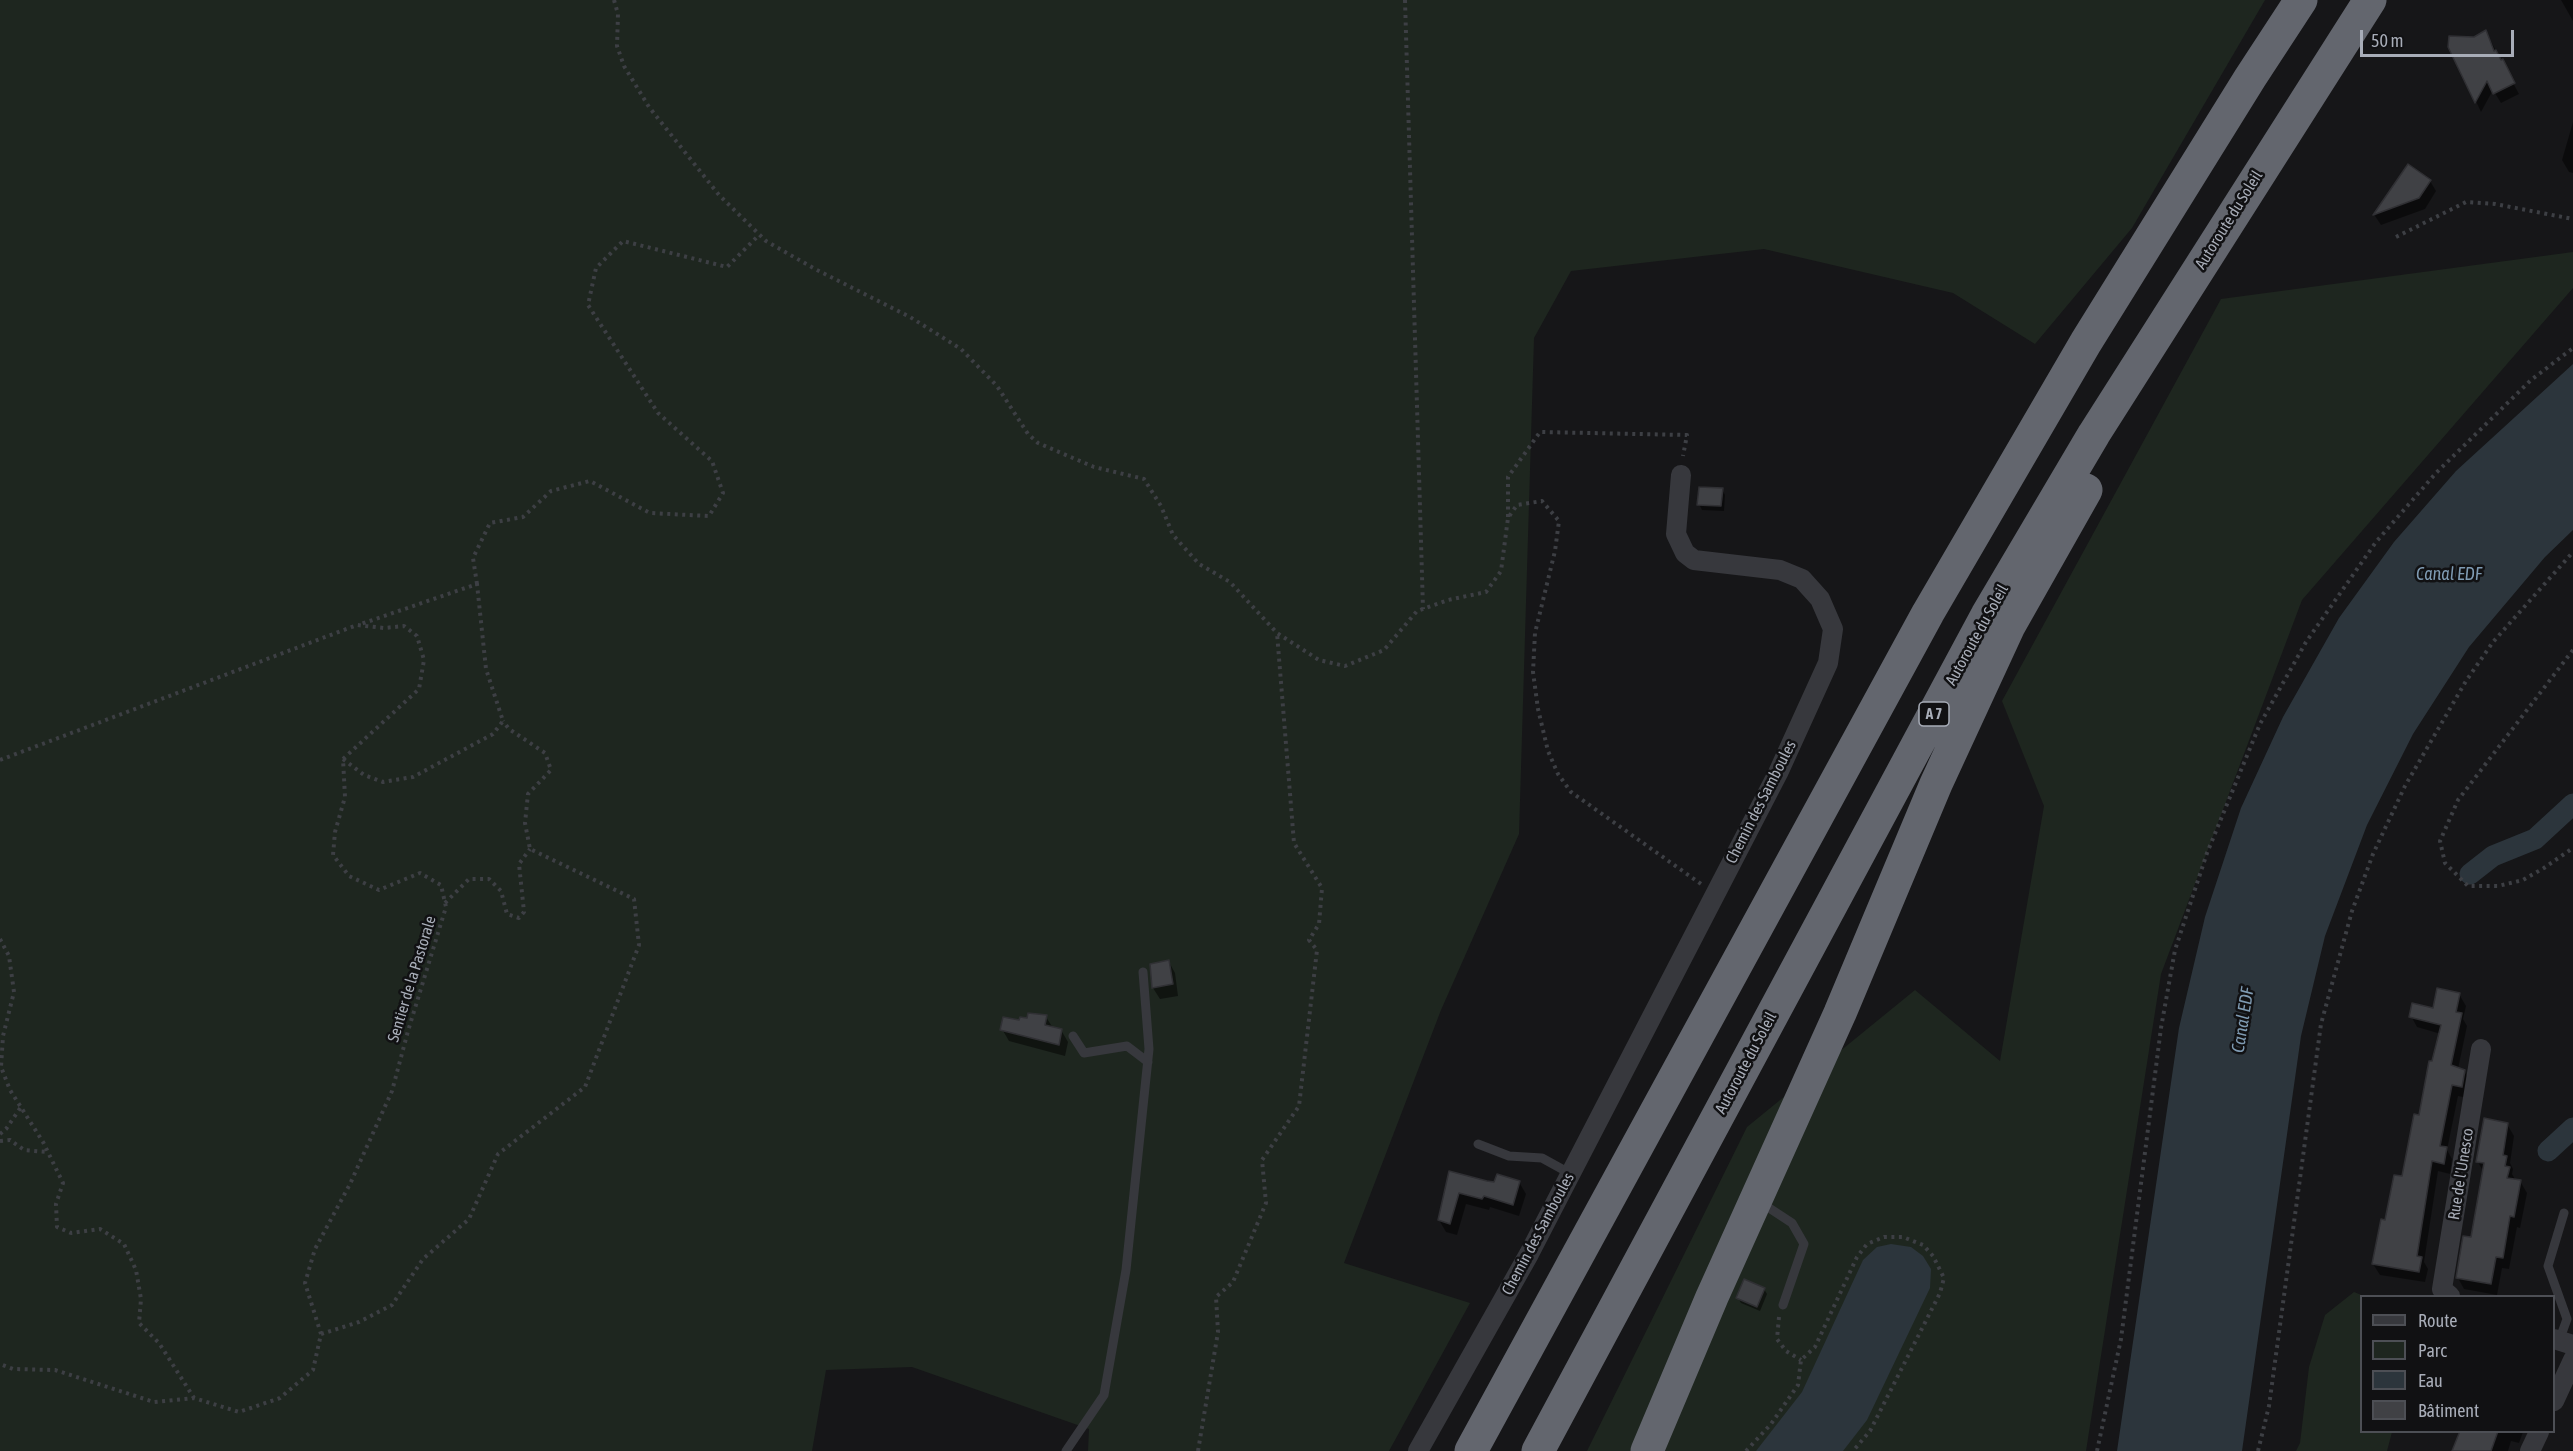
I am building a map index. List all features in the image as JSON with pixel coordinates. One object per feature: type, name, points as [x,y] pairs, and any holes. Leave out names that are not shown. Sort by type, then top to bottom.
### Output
[{"type":"highway","points":[[1471,1451],[1928,613],[2086,342],[2301,0]]},
{"type":"highway","name":"Autoroute du Soleil","points":[[1538,1451],[1987,615],[2094,434],[2370,0]]},
{"type":"highway","points":[[1647,1451],[1756,1199],[1840,1013],[1936,784],[1999,647],[2098,470],[2094,434]]},
{"type":"street","name":"Chemin des Samboules","points":[[1418,1451],[1529,1254],[1571,1174],[1714,893],[1778,773],[1828,663],[1833,629],[1820,599],[1802,579],[1780,570],[1694,560],[1685,553],[1676,534],[1680,475]]},
{"type":"street","name":"Rue de l'Unesco","points":[[2449,1295],[2442,1289],[2481,1049]]},
{"type":"street","points":[[2555,1397],[2573,1360]]},
{"type":"street","points":[[2530,1451],[2538,1433]]},
{"type":"lane","points":[[1066,1451],[1104,1395],[1126,1270],[1149,1049],[1143,972]]},
{"type":"lane","points":[[1073,1036],[1084,1053],[1127,1046],[1148,1062]]},
{"type":"lane","points":[[1478,1144],[1509,1156],[1542,1158],[1571,1174]]},
{"type":"lane","points":[[1756,1199],[1792,1223],[1804,1244],[1783,1305]]},
{"type":"lane","points":[[2562,1342],[2567,1319],[2548,1266],[2564,1213]]},
{"type":"path","points":[[614,0],[618,14],[617,46],[624,66],[649,107],[718,195],[759,235],[815,269],[910,317],[961,349],[997,386],[1028,434],[1038,444],[1094,467],[1144,479],[1161,506],[1173,535],[1199,564],[1230,582],[1277,633],[1319,660],[1345,666],[1384,650],[1417,611],[1448,600],[1486,592],[1501,571],[1508,518],[1508,477],[1540,432],[1687,435],[1680,475]]},
{"type":"path","points":[[1405,0],[1423,609]]},
{"type":"path","points":[[2396,237],[2466,202],[2495,204],[2573,219]]},
{"type":"path","points":[[445,903],[468,879],[489,879],[501,891],[507,914],[519,918],[524,912],[519,864],[530,849],[525,823],[528,794],[551,770],[545,753],[509,729],[502,721],[486,669],[473,558],[490,523],[523,517],[551,491],[590,481],[650,513],[709,516],[723,493],[712,461],[658,412],[588,305],[596,268],[623,241],[727,267],[759,235]]},
{"type":"path","points":[[2097,1451],[2121,1340],[2161,1028],[2175,950],[2206,853],[2260,724],[2306,642],[2376,542],[2436,473],[2531,380],[2573,348]]},
{"type":"path","points":[[1508,518],[1517,505],[1542,501],[1559,521],[1555,551],[1535,633],[1533,672],[1538,710],[1548,751],[1558,774],[1571,792],[1714,893]]},
{"type":"path","points":[[2258,1451],[2269,1406],[2319,1036],[2332,975],[2352,911],[2373,854],[2405,786],[2466,681],[2493,642],[2573,552]]},
{"type":"path","points":[[0,760],[357,625],[477,584]]},
{"type":"path","points":[[357,625],[384,628],[404,626],[417,636],[423,660],[419,689],[343,759],[364,775],[383,782],[413,777],[493,734],[502,721]]},
{"type":"path","points":[[1198,1451],[1218,1332],[1216,1297],[1233,1282],[1266,1203],[1262,1160],[1299,1106],[1317,950],[1309,940],[1319,924],[1322,888],[1294,843],[1277,633]]},
{"type":"path","points":[[2573,650],[2458,800],[2440,841],[2445,863],[2468,886],[2498,886],[2523,879],[2573,848]]},
{"type":"path","name":"Sentier de la Pastorale","points":[[0,1364],[14,1369],[55,1370],[154,1402],[194,1398],[240,1412],[280,1398],[313,1370],[321,1334],[305,1283],[315,1249],[350,1184],[392,1091],[446,907],[441,885],[420,873],[379,890],[349,876],[333,855],[335,832],[345,797],[343,759]]},
{"type":"path","points":[[321,1334],[359,1322],[392,1305],[423,1259],[469,1219],[498,1154],[585,1087],[639,945],[634,899],[530,849]]},
{"type":"path","points":[[0,939],[9,956],[14,992],[3,1036],[1,1067],[10,1090],[63,1182],[56,1204],[57,1227],[71,1233],[100,1229],[124,1244],[136,1270],[141,1299],[139,1323],[159,1343],[194,1398]]},
{"type":"path","points":[[0,1134],[21,1107]]},
{"type":"path","points":[[0,1141],[10,1140],[24,1150],[47,1152]]},
{"type":"path","points":[[1746,1451],[1771,1424],[1798,1385],[1801,1360],[1815,1347],[1857,1257],[1867,1244],[1884,1237],[1903,1237],[1923,1245],[1933,1256],[1944,1278],[1940,1293],[1870,1431],[1853,1451]]},
{"type":"path","points":[[1783,1305],[1777,1322],[1777,1340],[1786,1351],[1801,1360]]},
{"type":"green space","points":[[0,0],[2265,0],[2132,228],[2035,344],[1953,293],[1764,249],[1571,271],[1534,338],[1519,834],[1441,1010],[1344,1263],[1470,1303],[1389,1451],[1088,1451],[1089,1429],[912,1367],[826,1370],[812,1451],[0,1451]]},
{"type":"green space","points":[[2573,252],[2573,288],[2302,600],[2161,974],[2086,1451],[1587,1451],[1747,1127],[1915,990],[2000,1061],[2044,806],[2002,701],[2221,299]]},
{"type":"green space","points":[[2354,1292],[2362,1295],[2360,1433],[2392,1433],[2387,1451],[2296,1451],[2300,1443],[2309,1367],[2325,1315]]},
{"type":"water","name":"Canal EDF","points":[[2573,364],[2573,530],[2545,557],[2469,647],[2413,734],[2367,825],[2325,936],[2301,1036],[2242,1451],[2117,1451],[2179,1028],[2205,917],[2241,808],[2283,717],[2339,618],[2394,542],[2456,471]]},
{"type":"water","points":[[1891,1244],[1911,1247],[1923,1256],[1931,1269],[1930,1288],[1867,1420],[1843,1451],[1756,1451],[1802,1392],[1863,1260],[1877,1247]]},
{"type":"building","points":[[2486,30],[2494,51],[2496,50],[2501,60],[2503,59],[2515,83],[2493,94],[2487,81],[2475,103],[2448,47],[2449,36],[2474,37]]},
{"type":"building","points":[[2408,164],[2431,180],[2419,198],[2373,215]]},
{"type":"building","points":[[1699,487],[1723,488],[1721,506],[1697,505]]},
{"type":"building","points":[[1169,960],[1173,984],[1152,988],[1150,964]]},
{"type":"building","points":[[2437,988],[2460,993],[2456,1012],[2462,1013],[2451,1065],[2465,1070],[2462,1087],[2452,1085],[2440,1146],[2447,1147],[2444,1164],[2432,1161],[2417,1256],[2422,1257],[2419,1272],[2372,1264],[2381,1219],[2385,1220],[2394,1175],[2402,1176],[2414,1114],[2419,1115],[2429,1061],[2432,1061],[2441,1025],[2409,1017],[2412,1003],[2433,1008]]},
{"type":"building","points":[[1028,1013],[1047,1015],[1045,1025],[1062,1029],[1059,1045],[1000,1030],[1003,1017],[1019,1020],[1020,1017],[1027,1018]]},
{"type":"building","points":[[2484,1118],[2508,1123],[2503,1155],[2507,1156],[2505,1166],[2510,1167],[2507,1178],[2521,1180],[2514,1217],[2510,1216],[2503,1258],[2496,1257],[2491,1284],[2456,1278],[2463,1236],[2471,1237],[2484,1163],[2476,1162]]},
{"type":"building","points":[[1449,1171],[1494,1182],[1497,1174],[1520,1181],[1513,1205],[1484,1196],[1482,1199],[1459,1193],[1450,1224],[1438,1220]]},
{"type":"building","points":[[1744,1279],[1765,1288],[1757,1307],[1736,1298]]},
{"type":"building","points":[[2459,1433],[2497,1433],[2491,1451],[2452,1451]]},
{"type":"waterway","points":[[2470,874],[2493,856],[2535,839],[2573,804]]},
{"type":"waterway","points":[[2548,1151],[2573,1128]]}]
